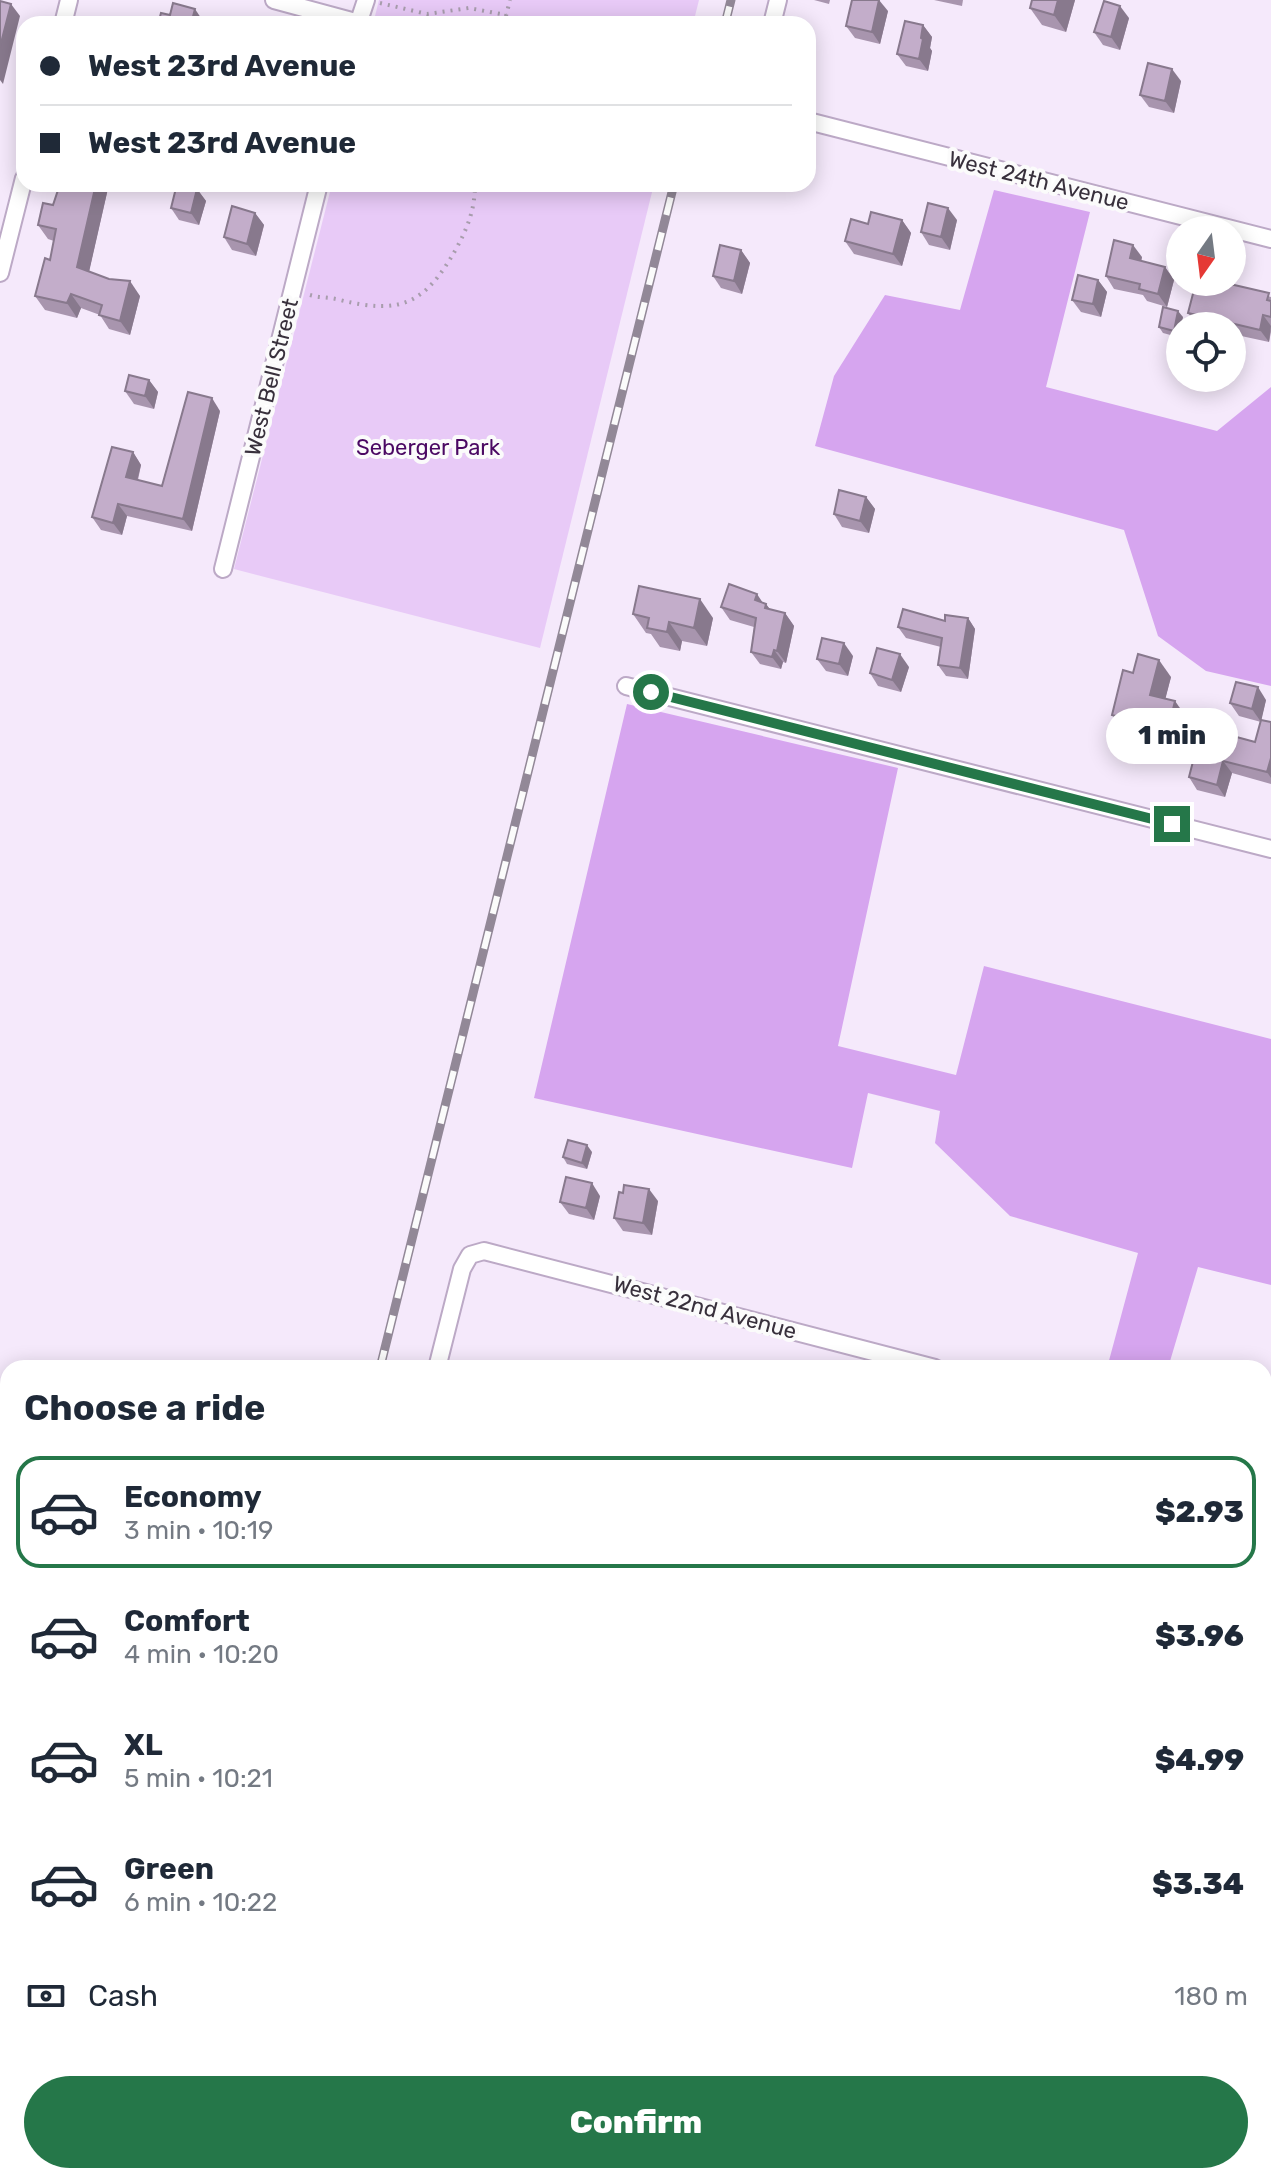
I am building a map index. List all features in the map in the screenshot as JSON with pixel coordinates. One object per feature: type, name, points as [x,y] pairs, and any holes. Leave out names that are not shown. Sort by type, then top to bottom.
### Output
[{"type":"street","points":[[274,0],[332,16]]},
{"type":"street","name":"West 24th Avenue","points":[[816,123],[1271,239]]},
{"type":"street","points":[[0,273],[20,192]]},
{"type":"street","name":"West Bell Street","points":[[223,569],[317,192]]},
{"type":"street","points":[[626,686],[1271,849]]},
{"type":"street","name":"West 22nd Avenue","points":[[439,1360],[460,1274],[474,1253],[499,1253],[905,1360]]},
{"type":"path","points":[[367,0],[427,14],[469,8],[506,15],[510,0]]},
{"type":"path","points":[[292,289],[363,306],[391,307],[408,303],[431,287],[446,266],[470,219],[474,192]]},
{"type":"green space","points":[[379,0],[699,0],[695,16],[375,16]]},
{"type":"green space","name":"Seberger Park","points":[[330,192],[652,192],[540,648],[234,569]]},
{"type":"shaded area","points":[[994,190],[1090,212],[1046,387],[1217,431],[1271,387],[1271,686],[1206,671],[1158,636],[1124,530],[815,446],[834,376],[885,295],[960,310]]},
{"type":"shaded area","points":[[627,704],[898,768],[838,1046],[956,1075],[984,966],[1271,1039],[1271,1285],[1198,1267],[1170,1360],[1109,1360],[1138,1253],[1010,1216],[935,1143],[940,1111],[868,1093],[852,1168],[534,1098]]},
{"type":"building","points":[[852,0],[879,0],[872,32],[846,26]]},
{"type":"building","points":[[1032,0],[1058,0],[1054,15],[1030,8]]},
{"type":"building","points":[[0,1],[11,4],[0,47]]},
{"type":"building","points":[[1104,1],[1120,6],[1111,37],[1094,32]]},
{"type":"building","points":[[173,3],[195,9],[193,16],[160,16],[161,13],[170,15]]},
{"type":"building","points":[[905,21],[923,25],[919,59],[897,54]]},
{"type":"building","points":[[1148,63],[1172,69],[1165,101],[1140,95]]},
{"type":"building","points":[[57,192],[94,192],[77,267],[109,279],[130,281],[120,321],[99,315],[102,305],[71,294],[67,303],[35,296],[45,258],[50,260],[56,229],[38,225],[43,203],[53,205]]},
{"type":"building","points":[[175,192],[196,192],[191,213],[171,208]]},
{"type":"building","points":[[928,203],[948,208],[941,237],[921,232]]},
{"type":"building","points":[[232,206],[255,213],[247,244],[224,237]]},
{"type":"building","points":[[871,212],[902,220],[893,254],[845,241],[851,219],[868,224]]},
{"type":"building","points":[[1114,240],[1133,245],[1130,258],[1165,267],[1158,294],[1139,289],[1140,284],[1106,276]]},
{"type":"building","points":[[720,245],[741,250],[734,281],[713,276]]},
{"type":"building","points":[[1078,275],[1098,280],[1093,304],[1072,300]]},
{"type":"building","points":[[1246,288],[1269,293],[1267,300],[1271,301],[1271,317],[1263,315],[1260,330],[1246,327],[1246,312],[1188,312],[1192,296],[1246,296]]},
{"type":"building","points":[[1163,307],[1178,311],[1166,312],[1166,329],[1159,327]]},
{"type":"building","points":[[129,375],[149,380],[145,396],[125,391]]},
{"type":"building","points":[[188,392],[212,398],[183,519],[118,504],[113,523],[92,517],[112,447],[133,452],[126,477],[162,486]]},
{"type":"building","points":[[839,490],[866,497],[860,521],[834,514]]},
{"type":"building","points":[[729,584],[757,594],[755,600],[766,604],[765,608],[785,613],[777,651],[774,650],[772,657],[751,652],[756,618],[721,607]]},
{"type":"building","points":[[639,586],[700,599],[694,628],[669,622],[667,632],[647,628],[649,618],[633,614]]},
{"type":"building","points":[[903,609],[945,621],[945,615],[968,618],[960,668],[938,665],[942,638],[898,627]]},
{"type":"building","points":[[822,638],[844,643],[839,664],[817,659]]},
{"type":"building","points":[[877,648],[900,654],[892,680],[870,673]]},
{"type":"building","points":[[1138,654],[1159,660],[1150,695],[1175,701],[1168,730],[1112,715],[1123,670],[1133,673]]},
{"type":"building","points":[[1236,682],[1258,687],[1252,709],[1230,703]]},
{"type":"building","points":[[1261,720],[1271,722],[1271,758],[1267,772],[1223,761],[1217,785],[1189,777],[1199,738],[1204,740],[1207,729],[1255,742]]},
{"type":"building","points":[[568,1140],[587,1145],[582,1163],[563,1157]]},
{"type":"building","points":[[566,1177],[592,1183],[586,1208],[560,1202]]},
{"type":"building","points":[[624,1185],[649,1189],[643,1223],[614,1218],[619,1192],[623,1193]]},
{"type":"railway","points":[[727,16],[731,0]]},
{"type":"railway","points":[[382,1360],[672,192]]},
{"type":"route","points":[[651,692],[1172,824]]}]
